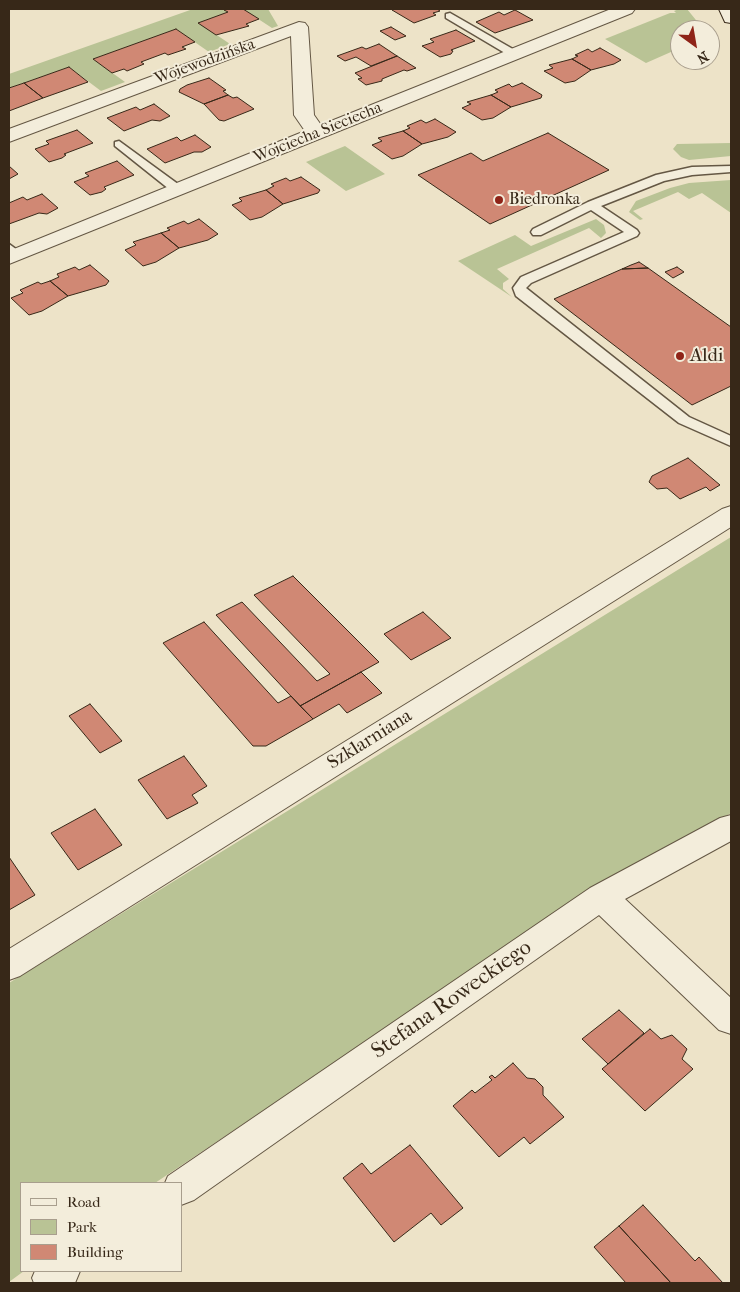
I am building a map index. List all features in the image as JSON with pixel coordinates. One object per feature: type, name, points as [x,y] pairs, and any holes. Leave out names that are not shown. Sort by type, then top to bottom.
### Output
[{"type":"street","name":"Wojciecha Sieciecha","points":[[11,253],[178,190],[626,9]]},
{"type":"street","points":[[728,9],[731,18]]},
{"type":"street","name":"Wojewodzińska","points":[[9,136],[299,28],[304,115],[317,134]]},
{"type":"street","name":"Szklarniana","points":[[9,966],[731,515]]},
{"type":"street","name":"Stefana Roweckiego","points":[[182,1187],[601,897],[731,827]]},
{"type":"street","points":[[601,897],[731,1019]]},
{"type":"lane","points":[[450,16],[514,54]]},
{"type":"lane","points":[[119,144],[178,190]]},
{"type":"lane","points":[[537,232],[592,205],[660,178],[692,171],[731,169]]},
{"type":"lane","points":[[592,205],[633,234],[526,280],[519,288],[521,293],[684,420],[731,441]]},
{"type":"green space","points":[[193,9],[227,9],[225,10],[228,12],[199,23],[230,44],[209,52],[176,29],[93,59],[125,82],[101,91],[69,67],[9,88],[9,74]]},
{"type":"green space","points":[[243,9],[268,9],[278,26],[272,28]]},
{"type":"green space","points":[[687,9],[696,20],[670,20],[670,52],[646,63],[605,39],[670,13],[676,13],[674,11]]},
{"type":"green space","points":[[731,143],[731,156],[689,160],[681,157],[673,149],[677,144]]},
{"type":"green space","points":[[345,146],[385,174],[346,191],[306,162]]},
{"type":"green space","points":[[731,180],[731,213],[702,193],[689,199],[678,192],[633,211],[643,219],[640,220],[629,212],[636,201],[670,188],[689,183]]},
{"type":"green space","points":[[596,219],[604,225],[606,233],[601,238],[589,228],[497,269],[509,279],[503,283],[503,289],[512,297],[458,261],[515,235],[531,246]]},
{"type":"green space","points":[[731,537],[731,813],[599,886],[156,1182],[20,1182],[20,1272],[23,1272],[9,1282],[9,983]]},
{"type":"building","points":[[227,9],[243,9],[259,19],[246,24],[249,26],[216,35],[198,23],[228,12],[224,10]]},
{"type":"building","points":[[437,9],[440,11],[433,13],[436,15],[414,23],[392,10]]},
{"type":"building","points":[[515,10],[533,20],[495,33],[476,22],[499,12],[504,15]]},
{"type":"building","points":[[391,27],[406,36],[395,40],[380,31]]},
{"type":"building","points":[[176,29],[195,42],[182,47],[186,49],[168,55],[165,53],[141,62],[144,64],[127,71],[124,69],[112,73],[93,59]]},
{"type":"building","points":[[456,30],[475,41],[451,50],[453,51],[451,54],[440,57],[422,46],[434,42],[430,39]]},
{"type":"building","points":[[379,44],[397,56],[371,66],[356,57],[345,61],[337,56],[362,47],[366,49]]},
{"type":"building","points":[[600,48],[621,60],[614,64],[591,70],[572,59],[578,56],[575,55],[588,49],[592,52]]},
{"type":"building","points":[[397,56],[416,68],[404,70],[382,79],[382,81],[366,85],[358,79],[362,78],[355,73]]},
{"type":"building","points":[[572,59],[591,70],[575,81],[565,83],[544,71],[553,68],[549,65]]},
{"type":"building","points":[[69,67],[88,82],[43,98],[24,83]]},
{"type":"building","points":[[209,78],[226,90],[223,91],[228,95],[204,104],[179,92],[180,89],[187,85]]},
{"type":"building","points":[[24,83],[43,98],[9,111],[9,88]]},
{"type":"building","points":[[522,83],[542,95],[541,98],[511,107],[491,95],[498,92],[495,90],[509,84],[512,87]]},
{"type":"building","points":[[228,95],[233,98],[237,97],[254,109],[224,121],[219,120],[204,104]]},
{"type":"building","points":[[491,95],[511,107],[493,118],[482,120],[462,108],[471,104],[467,102]]},
{"type":"building","points":[[154,104],[170,116],[160,121],[152,120],[124,131],[107,118],[136,107],[140,110]]},
{"type":"building","points":[[435,119],[456,132],[448,137],[422,144],[403,131],[410,128],[407,126],[421,120],[426,123]]},
{"type":"building","points":[[77,130],[93,143],[49,162],[35,149],[49,144],[46,141]]},
{"type":"building","points":[[403,131],[422,144],[403,156],[392,159],[372,145],[382,141],[378,138]]},
{"type":"building","name":"Biedronka","points":[[548,133],[609,170],[490,224],[418,175],[471,153],[483,161]]},
{"type":"building","points":[[195,135],[211,147],[202,152],[194,152],[165,163],[147,149],[177,137],[181,141]]},
{"type":"building","points":[[117,161],[134,175],[104,187],[106,189],[102,192],[90,195],[74,182],[89,176],[85,173]]},
{"type":"building","points":[[9,166],[18,174],[9,179]]},
{"type":"building","points":[[301,177],[320,190],[318,193],[283,204],[266,190],[274,186],[271,184],[286,178],[290,181]]},
{"type":"building","points":[[266,190],[283,204],[262,217],[250,220],[232,205],[242,201],[239,198]]},
{"type":"building","points":[[42,194],[58,208],[47,214],[39,213],[9,224],[9,203],[23,197],[27,200]]},
{"type":"building","points":[[199,219],[218,234],[208,240],[179,248],[161,233],[170,230],[167,228],[184,221],[188,224]]},
{"type":"building","points":[[161,233],[179,248],[156,262],[143,266],[125,250],[136,245],[133,242]]},
{"type":"building","points":[[639,262],[648,268],[622,269],[631,265]]},
{"type":"building","points":[[90,265],[109,281],[106,285],[68,296],[50,281],[59,277],[57,274],[75,267],[79,270]]},
{"type":"building","points":[[677,267],[684,272],[673,278],[665,272]]},
{"type":"building","name":"Aldi","points":[[648,268],[731,327],[731,386],[692,405],[554,299],[622,269]]},
{"type":"building","points":[[50,281],[68,296],[42,311],[29,315],[11,298],[23,293],[20,290],[38,282],[41,284]]},
{"type":"building","points":[[688,458],[720,485],[710,491],[706,487],[680,499],[667,488],[657,489],[649,482],[652,476]]},
{"type":"building","points":[[293,576],[379,662],[300,706],[216,615],[242,602],[317,681],[330,674],[254,595]]},
{"type":"building","points":[[423,612],[451,638],[411,660],[384,634]]},
{"type":"building","points":[[204,622],[278,703],[291,696],[313,719],[266,746],[253,746],[163,643]]},
{"type":"building","points":[[361,672],[382,693],[347,713],[339,704],[313,719],[300,706]]},
{"type":"building","points":[[90,704],[122,741],[100,753],[69,716]]},
{"type":"building","points":[[184,756],[207,786],[192,795],[198,803],[167,819],[138,780]]},
{"type":"building","points":[[95,809],[122,845],[78,870],[51,833]]},
{"type":"building","points":[[9,857],[35,895],[9,910]]},
{"type":"building","points":[[619,1010],[644,1033],[608,1064],[582,1039]]},
{"type":"building","points":[[650,1029],[661,1039],[672,1035],[687,1049],[682,1059],[693,1069],[645,1111],[602,1069]]},
{"type":"building","points":[[513,1063],[527,1078],[535,1079],[543,1087],[543,1095],[564,1117],[530,1144],[524,1137],[499,1157],[453,1106],[472,1090],[475,1093],[492,1080],[489,1077],[492,1075],[495,1078]]},
{"type":"building","points":[[410,1145],[463,1208],[441,1225],[431,1213],[394,1242],[343,1178],[362,1163],[371,1174]]},
{"type":"building","points":[[643,1205],[695,1261],[699,1257],[723,1283],[671,1283],[619,1226]]},
{"type":"building","points":[[619,1226],[671,1283],[626,1283],[594,1247]]},
{"type":"place","name":"Biedronka","points":[[499,200]]},
{"type":"place","name":"Aldi","points":[[680,356]]}]
